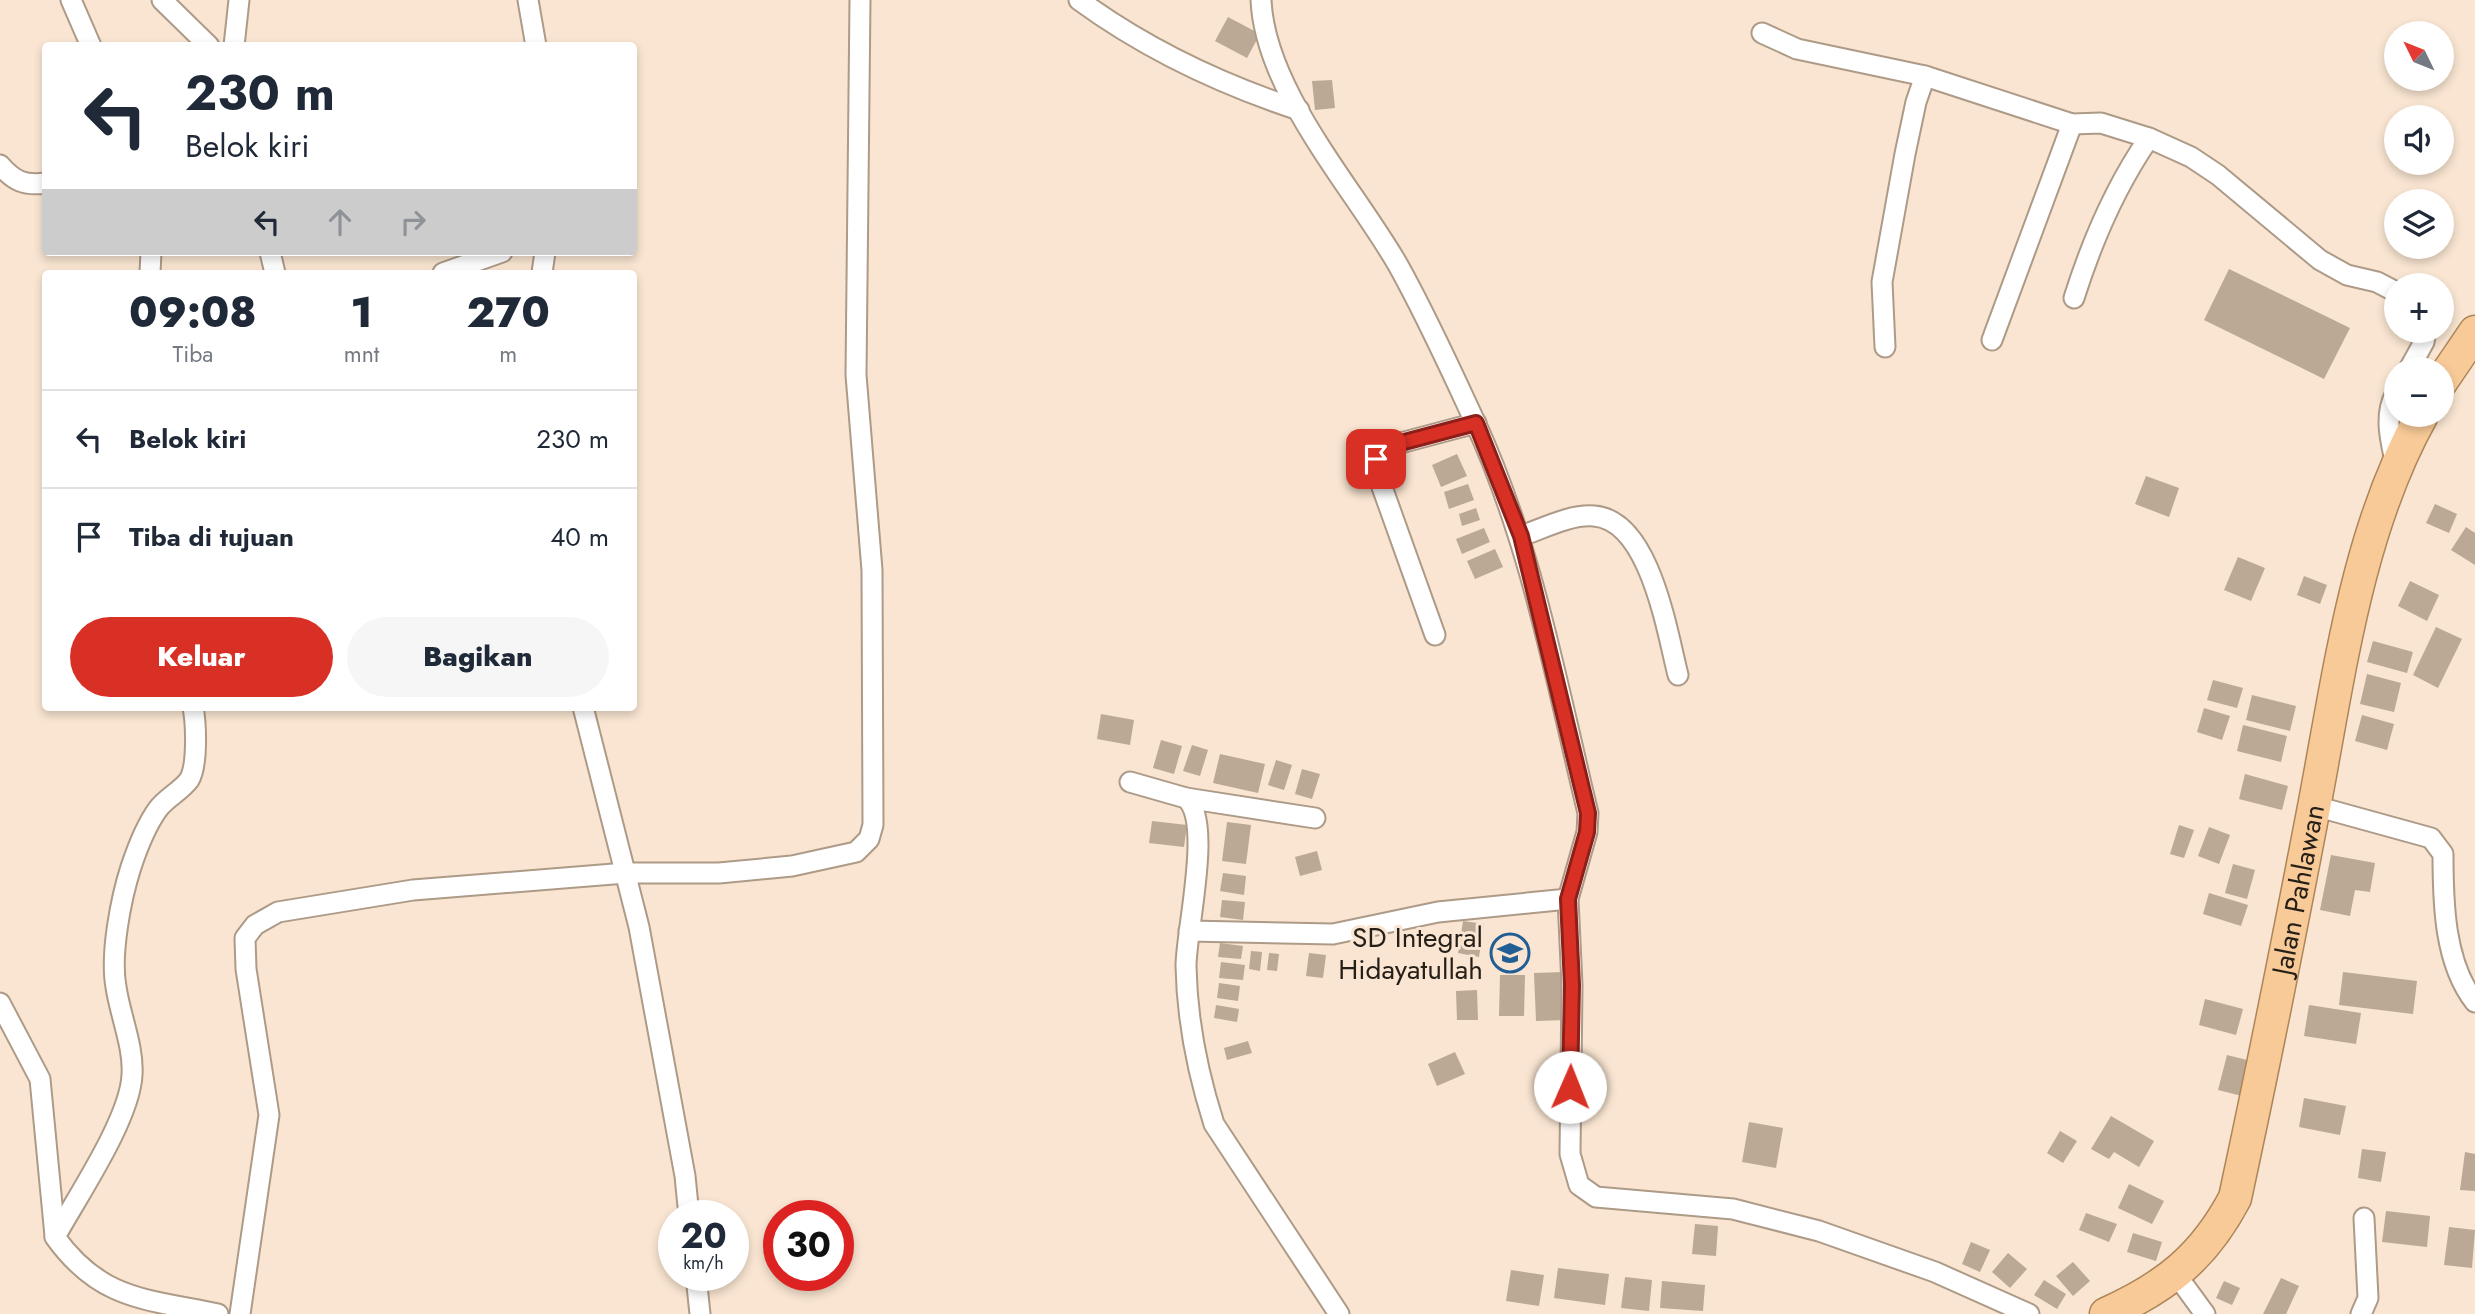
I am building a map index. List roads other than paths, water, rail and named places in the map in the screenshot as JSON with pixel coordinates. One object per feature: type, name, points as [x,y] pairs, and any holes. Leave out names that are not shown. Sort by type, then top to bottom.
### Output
[{"type":"highway","points":[[2454,363],[2475,332]]},
{"type":"highway","name":"Jalan Pahlawan","points":[[2106,1314],[2175,1273],[2201,1252],[2219,1228],[2235,1198],[2315,806],[2340,661],[2380,509],[2396,467],[2416,427]]},
{"type":"street","points":[[71,0],[89,42]]},
{"type":"street","points":[[162,0],[205,42]]},
{"type":"street","points":[[234,42],[239,0]]},
{"type":"street","points":[[528,0],[535,42]]},
{"type":"street","points":[[240,1314],[269,1115],[246,969],[245,938],[249,931],[278,912],[290,908],[413,890],[626,873],[719,873],[792,866],[856,852],[872,834],[872,570],[856,375],[860,0]]},
{"type":"street","points":[[1079,0],[1178,61],[1238,90],[1299,110]]},
{"type":"street","points":[[1261,0],[1273,60],[1299,110],[1399,268],[1476,423],[1521,536],[1588,813],[1587,832],[1568,899],[1572,985],[1569,1138],[1580,1185],[1587,1193],[1607,1199],[1733,1209],[1819,1231],[1935,1272],[2029,1314]]},
{"type":"street","points":[[1762,33],[1797,49],[1926,76],[2072,124],[2101,122],[2149,138],[2191,157],[2218,175],[2320,260],[2347,275],[2384,286]]},
{"type":"street","points":[[1885,347],[1882,282],[1916,102],[1926,76]]},
{"type":"street","points":[[1992,341],[2072,124]]},
{"type":"street","points":[[2074,298],[2089,249],[2128,169],[2149,138]]},
{"type":"street","points":[[0,164],[10,177],[24,184],[42,183]]},
{"type":"street","points":[[451,270],[491,256]]},
{"type":"street","points":[[1434,635],[1382,487],[1376,455],[1393,445],[1476,423]]},
{"type":"street","points":[[2388,427],[2396,467]]},
{"type":"street","points":[[1521,536],[1579,517],[1595,515],[1624,531],[1637,545],[1654,581],[1678,675]]},
{"type":"street","points":[[55,1237],[115,1127],[131,1089],[132,1072],[115,984],[120,921],[132,864],[154,817],[159,808],[188,782],[193,772],[196,722],[194,711]]},
{"type":"street","points":[[584,711],[626,873],[677,1136],[687,1200]]},
{"type":"street","points":[[1130,782],[1186,798],[1315,818]]},
{"type":"street","points":[[1186,798],[1191,803],[1199,846],[1186,965],[1192,1029],[1214,1124],[1339,1314]]},
{"type":"street","points":[[2315,806],[2431,838],[2438,845],[2443,854],[2447,924],[2454,962],[2475,1002]]},
{"type":"street","points":[[1189,931],[1333,934],[1438,912],[1568,899]]},
{"type":"street","points":[[0,1003],[40,1079],[55,1237],[71,1260],[111,1289],[218,1314]]},
{"type":"street","points":[[2361,1314],[2368,1298],[2364,1218]]},
{"type":"street","points":[[2175,1273],[2205,1314]]},
{"type":"street","points":[[698,1291],[700,1314]]},
{"type":"place","name":"SD Integral Hidayatullah","points":[[1510,953]]}]
